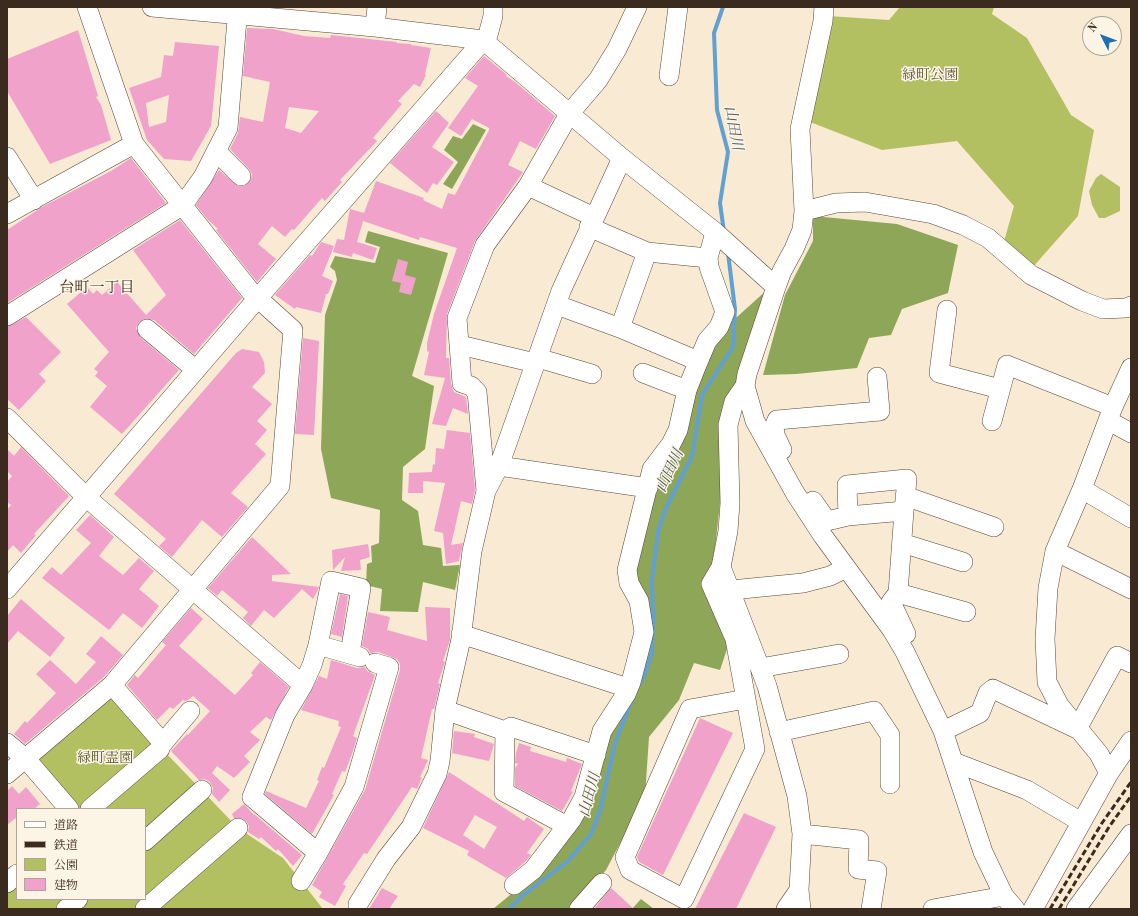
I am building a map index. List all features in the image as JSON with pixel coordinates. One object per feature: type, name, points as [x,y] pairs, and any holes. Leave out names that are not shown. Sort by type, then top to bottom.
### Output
[{"type":"street","points":[[7,774],[112,684],[280,486],[293,330],[257,298],[134,144],[87,7]]},
{"type":"street","points":[[152,7],[237,11],[483,40],[622,158],[732,246],[776,287]]},
{"type":"street","points":[[375,27],[377,7]]},
{"type":"street","points":[[7,589],[257,298],[488,35],[493,16],[493,7]]},
{"type":"street","points":[[486,493],[477,392],[471,386],[462,383],[457,318],[485,246],[528,186],[570,114],[598,80],[617,49],[637,7]]},
{"type":"street","points":[[669,76],[678,7]]},
{"type":"street","points":[[746,699],[690,709],[625,857],[630,870],[684,899],[755,749],[746,699],[735,639],[711,584],[721,567],[728,531],[730,503],[728,425],[734,402],[745,386],[747,374],[776,287],[799,239],[804,211],[800,129],[823,21],[824,7]]},
{"type":"street","points":[[7,316],[183,205],[204,177],[228,128],[237,11]]},
{"type":"street","points":[[7,214],[134,144]]},
{"type":"street","points":[[216,151],[242,176]]},
{"type":"street","points":[[7,157],[34,200]]},
{"type":"street","points":[[358,909],[358,904],[386,859],[411,827],[427,796],[440,761],[445,710],[461,634],[472,551],[486,493],[499,466],[556,305],[622,158]]},
{"type":"street","points":[[528,186],[647,252],[708,258]]},
{"type":"street","points":[[804,211],[836,203],[865,202],[934,214],[964,225],[988,238],[1031,275],[1082,301],[1103,309],[1126,308],[1131,306]]},
{"type":"street","points":[[514,885],[533,870],[567,826],[584,797],[602,731],[628,688],[644,632],[639,601],[629,584],[627,570],[652,470],[671,444],[678,430],[687,390],[698,361],[707,341],[719,327],[725,312],[709,267],[708,258],[715,232]]},
{"type":"street","points":[[620,328],[647,252]]},
{"type":"street","points":[[556,305],[620,328],[698,361]]},
{"type":"street","points":[[947,310],[939,373],[1000,389]]},
{"type":"street","points":[[148,329],[196,370]]},
{"type":"street","points":[[460,345],[536,360],[592,374]]},
{"type":"street","points":[[992,421],[1008,365],[1111,414],[1131,434]]},
{"type":"street","points":[[1108,774],[1099,754],[1077,729],[1059,705],[1047,682],[1045,639],[1048,588],[1055,551],[1082,490],[1111,414],[1130,371]]},
{"type":"street","points":[[643,373],[687,390]]},
{"type":"street","points":[[877,377],[880,411],[777,420],[774,427],[775,435],[789,474],[827,521],[904,504],[994,527]]},
{"type":"street","points":[[745,386],[755,421],[789,474],[823,536],[878,610],[904,651],[943,731],[954,762],[969,815],[983,852],[1010,902],[933,909]]},
{"type":"street","points":[[10,428],[86,497],[303,685]]},
{"type":"street","points":[[499,466],[648,488]]},
{"type":"street","points":[[848,516],[846,485],[907,479],[898,593],[891,602],[910,644],[909,648],[904,651]]},
{"type":"street","points":[[1082,490],[1131,518]]},
{"type":"street","points":[[902,543],[963,562]]},
{"type":"street","points":[[1055,551],[1131,589]]},
{"type":"street","points":[[721,567],[767,686],[797,796],[802,834],[799,890],[801,909]]},
{"type":"street","points":[[731,590],[803,583],[830,576],[846,568]]},
{"type":"street","points":[[318,854],[252,797],[285,715],[303,685],[312,665],[318,645],[331,581],[361,588],[362,658]]},
{"type":"street","points":[[898,593],[966,612]]},
{"type":"street","points":[[461,634],[628,688]]},
{"type":"street","points":[[300,881],[318,854],[354,787],[388,667],[318,645]]},
{"type":"street","points":[[760,668],[839,654]]},
{"type":"street","points":[[1077,729],[1117,656],[1131,663]]},
{"type":"street","points":[[112,684],[163,743],[190,711]]},
{"type":"street","points":[[943,731],[980,714],[988,693],[993,689],[1077,729]]},
{"type":"street","points":[[445,710],[505,731],[511,728],[596,755]]},
{"type":"street","points":[[779,732],[874,711],[890,735],[890,784]]},
{"type":"street","points":[[505,731],[504,792],[567,826]]},
{"type":"street","points":[[1032,909],[1108,774],[1131,742]]},
{"type":"street","points":[[7,743],[26,759],[69,808]]},
{"type":"street","points":[[91,808],[160,749]]},
{"type":"street","points":[[954,762],[1027,790],[1081,822]]},
{"type":"street","points":[[146,840],[202,790]]},
{"type":"street","points":[[149,905],[238,828]]},
{"type":"street","points":[[802,834],[859,840],[858,869],[877,871],[872,909]]},
{"type":"street","points":[[1076,909],[1131,834]]},
{"type":"street","points":[[7,883],[16,875]]},
{"type":"street","points":[[579,909],[602,883]]},
{"type":"street","points":[[786,909],[799,890]]},
{"type":"green space","name":"緑町公園","points":[[900,7],[994,7],[992,14],[1027,38],[1071,115],[1094,130],[1078,216],[1032,268],[1003,245],[1014,206],[957,141],[882,150],[805,120],[828,16],[889,20]]},
{"type":"green space","points":[[473,124],[486,130],[452,189],[443,184],[458,162],[444,150],[453,136],[462,139]]},
{"type":"green space","points":[[1101,174],[1120,187],[1120,211],[1105,218],[1099,218],[1092,205],[1089,191],[1096,178]]},
{"type":"green space","points":[[813,216],[897,224],[958,245],[948,293],[902,309],[891,335],[869,338],[857,368],[796,374],[763,375],[785,295],[813,241]]},
{"type":"green space","points":[[368,231],[448,253],[412,376],[434,386],[425,449],[403,467],[402,500],[418,511],[423,545],[441,548],[443,566],[460,565],[455,590],[423,582],[418,612],[380,611],[382,589],[366,585],[367,564],[372,562],[371,546],[379,543],[380,510],[331,498],[321,449],[325,315],[337,280],[335,271],[330,267],[335,256],[375,263],[380,247],[365,242]]},
{"type":"green space","points":[[768,289],[722,484],[713,568],[729,643],[720,670],[694,663],[679,700],[649,737],[645,796],[606,870],[573,909],[493,909],[538,872],[642,662],[633,572],[660,473],[694,393],[711,347],[727,326]]},
{"type":"green space","name":"緑町霊園","points":[[112,685],[164,751],[238,828],[283,858],[323,909],[7,909],[7,879],[16,871],[16,900],[146,900],[146,808],[65,808],[26,759]]},
{"type":"green space","points":[[641,899],[654,909],[632,909]]},
{"type":"building","points":[[247,28],[273,29],[304,36],[330,38],[331,35],[397,42],[396,43],[431,48],[426,75],[420,87],[414,84],[398,101],[402,104],[373,138],[377,141],[340,180],[342,182],[325,201],[322,198],[294,230],[292,229],[285,237],[272,226],[258,244],[276,259],[257,282],[216,230],[218,229],[208,220],[196,205],[219,170],[238,186],[244,186],[251,179],[252,174],[249,169],[230,149],[238,133],[240,117],[263,122],[270,82],[243,76]],"holes":[[[289,107],[319,111],[301,133],[285,128]]]},
{"type":"building","points":[[78,30],[98,96],[96,97],[101,105],[111,140],[50,164],[7,91],[7,59]]},
{"type":"building","points":[[175,42],[219,46],[211,126],[191,161],[164,159],[147,140],[129,88],[161,77],[164,55],[173,56]],"holes":[[[169,95],[166,122],[149,127],[146,103]]]},
{"type":"building","points":[[484,56],[555,116],[536,149],[520,141],[508,165],[523,172],[475,241],[447,314],[446,358],[449,358],[451,384],[454,392],[466,397],[468,414],[453,408],[446,426],[432,424],[445,378],[424,375],[429,352],[427,351],[427,343],[434,314],[457,248],[420,237],[419,240],[363,221],[357,242],[377,248],[373,260],[353,253],[352,257],[333,252],[337,239],[344,240],[350,209],[364,213],[376,181],[424,198],[423,200],[442,209],[448,193],[455,195],[489,128],[472,119],[461,136],[448,128],[478,86],[465,78]]},
{"type":"building","points":[[436,111],[449,123],[432,147],[454,162],[437,185],[433,183],[427,193],[390,163]]},
{"type":"building","points":[[131,158],[166,203],[7,303],[7,230],[42,207],[111,171]]},
{"type":"building","points":[[180,220],[242,298],[194,354],[154,320],[144,319],[139,322],[136,328],[140,337],[179,370],[122,434],[90,407],[107,386],[95,376],[98,372],[94,369],[109,352],[67,304],[87,287],[93,294],[97,290],[102,295],[117,282],[146,315],[166,295],[133,250]]},
{"type":"building","points":[[321,242],[334,246],[322,276],[333,281],[328,294],[326,294],[321,313],[296,307],[295,309],[275,295],[310,255],[312,256]]},
{"type":"building","points":[[398,259],[408,262],[405,275],[416,278],[411,295],[399,292],[401,283],[392,281]]},
{"type":"building","points":[[26,317],[61,352],[39,374],[46,381],[19,410],[7,399],[7,327]]},
{"type":"building","points":[[303,338],[319,341],[314,435],[295,434]]},
{"type":"building","points":[[242,349],[259,352],[264,362],[265,373],[252,387],[272,404],[257,421],[267,430],[255,444],[266,454],[231,493],[248,507],[222,537],[202,520],[172,557],[159,546],[166,539],[114,494],[236,353]]},
{"type":"building","points":[[447,430],[470,433],[475,490],[472,504],[461,501],[451,545],[463,543],[459,561],[446,564],[443,533],[434,531],[445,483],[423,481],[423,493],[408,493],[409,473],[432,472],[433,464],[435,465],[436,448],[444,449]]},
{"type":"building","points":[[21,447],[69,496],[34,534],[36,535],[21,553],[13,545],[7,552],[7,510],[11,505],[7,502],[7,482],[12,476],[7,471],[7,449],[14,456]]},
{"type":"building","points":[[90,515],[114,537],[99,556],[123,575],[139,558],[154,571],[139,589],[159,606],[142,628],[123,613],[109,630],[42,578],[52,567],[61,575],[91,543],[76,530]]},
{"type":"building","points":[[252,537],[291,574],[272,575],[272,581],[319,587],[313,599],[302,589],[274,618],[264,610],[251,626],[243,618],[248,612],[222,590],[217,596],[208,588]]},
{"type":"building","points":[[368,544],[370,557],[360,560],[361,570],[341,571],[345,557],[333,570],[332,550]]},
{"type":"building","points":[[340,594],[348,596],[342,637],[331,634]]},
{"type":"building","points":[[21,599],[65,638],[50,657],[18,631],[7,644],[7,616]]},
{"type":"building","points":[[425,607],[450,608],[450,640],[443,661],[445,662],[438,683],[440,684],[434,709],[432,709],[421,758],[428,760],[420,777],[422,778],[417,789],[412,787],[367,854],[364,853],[343,884],[346,886],[335,906],[319,897],[322,892],[312,885],[365,790],[400,670],[400,664],[397,659],[378,652],[370,653],[368,649],[362,646],[368,612],[390,617],[387,630],[427,641]]},
{"type":"building","points":[[191,608],[203,619],[179,646],[235,695],[253,675],[251,673],[260,662],[289,687],[271,720],[266,717],[250,732],[260,740],[244,756],[250,762],[234,778],[217,766],[212,773],[230,790],[219,802],[212,794],[213,788],[210,782],[205,779],[199,780],[171,751],[210,711],[193,696],[188,700],[183,700],[173,709],[170,707],[157,720],[127,685],[135,675],[138,678],[166,645],[162,642]]},
{"type":"building","points":[[101,636],[123,655],[104,677],[25,744],[14,734],[25,721],[27,723],[56,693],[36,674],[50,660],[76,684],[96,662],[86,654]]},
{"type":"building","points":[[331,660],[357,668],[365,667],[367,671],[375,675],[353,736],[357,738],[345,772],[342,771],[332,794],[334,795],[312,834],[265,794],[266,791],[306,808],[319,781],[317,780],[322,767],[324,768],[341,727],[338,726],[339,721],[301,710],[319,676],[327,679]]},
{"type":"building","points":[[700,718],[733,733],[663,875],[639,862],[637,857]]},
{"type":"building","points":[[454,731],[475,734],[474,737],[494,744],[489,761],[452,753]]},
{"type":"building","points":[[519,743],[531,747],[530,751],[566,762],[567,758],[582,764],[571,791],[573,792],[562,811],[515,786],[515,768],[518,764],[515,763]]},
{"type":"building","points":[[449,772],[524,821],[527,817],[544,829],[527,853],[531,855],[506,878],[467,855],[469,851],[423,828]],"holes":[[[475,815],[497,827],[484,849],[463,835]]]},
{"type":"building","points":[[12,786],[19,794],[26,787],[40,804],[35,808],[16,808],[16,818],[7,825],[7,791]]},
{"type":"building","points":[[244,804],[254,815],[302,855],[293,866],[278,849],[276,851],[261,837],[259,839],[248,832],[249,826],[246,821],[241,818],[234,818],[232,814]]},
{"type":"building","points":[[744,813],[776,827],[736,909],[695,909]]},
{"type":"building","points":[[382,888],[398,896],[389,909],[369,909]]},
{"type":"building","points":[[611,888],[634,909],[594,909]]},
{"type":"waterway","name":"山田川","points":[[723,7],[714,33],[717,110],[728,152],[720,203],[724,232]]},
{"type":"waterway","name":"山田川","points":[[640,684],[652,652],[652,580],[658,531],[665,510],[692,456],[702,395],[733,347],[735,309],[728,253]]},
{"type":"waterway","name":"山田川","points":[[509,909],[523,895],[568,861],[591,834],[600,811],[615,743],[631,702]]},
{"type":"railway","points":[[1050,909],[1102,823],[1131,782]]},
{"type":"railway","points":[[1059,909],[1109,827],[1131,796]]},
{"type":"district","name":"台町一丁目","points":[[97,288]]}]
